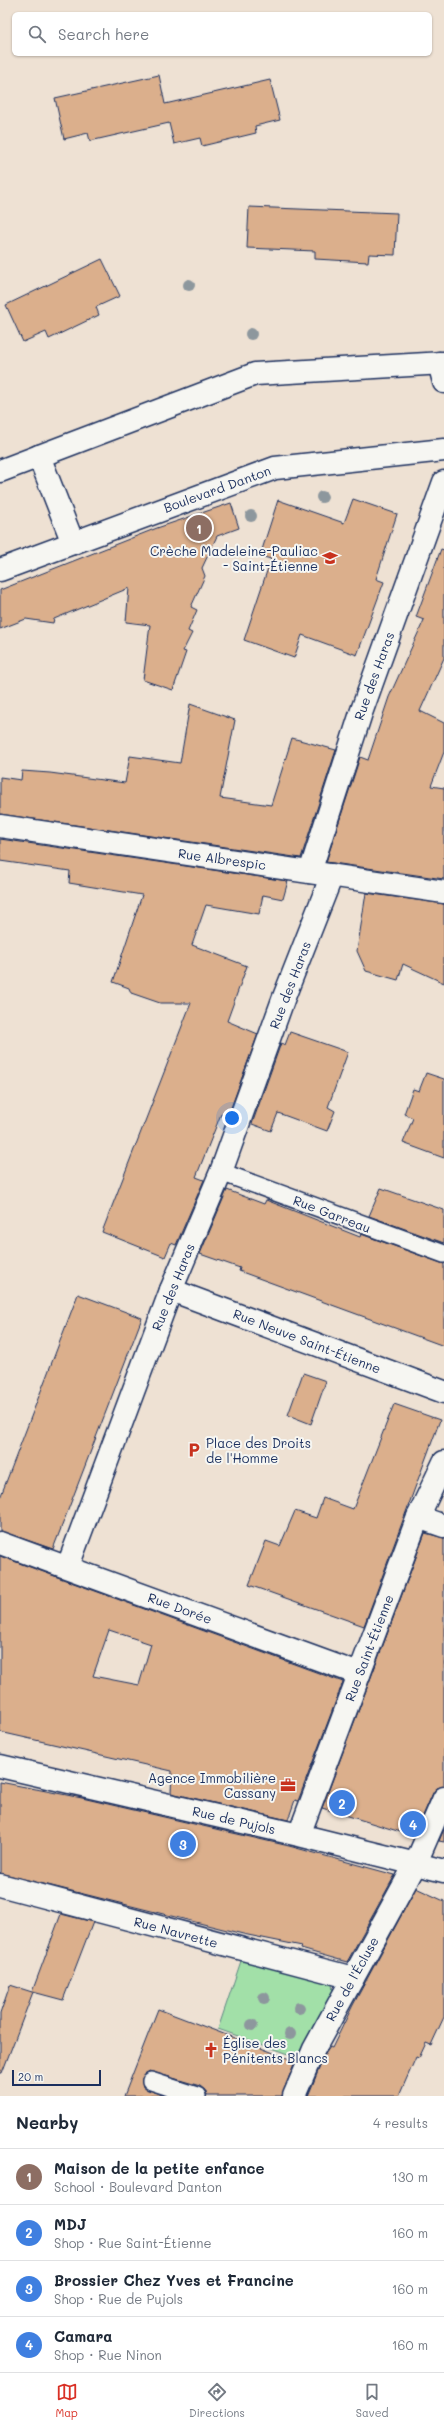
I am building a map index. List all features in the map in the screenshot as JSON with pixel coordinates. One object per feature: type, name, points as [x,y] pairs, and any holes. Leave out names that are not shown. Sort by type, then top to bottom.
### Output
[{"type":"street","points":[[0,471],[255,374],[442,369]]},
{"type":"street","name":"Boulevard Danton","points":[[0,570],[275,468],[444,450]]},
{"type":"street","points":[[39,456],[73,543]]},
{"type":"street","name":"Rue des Haras","points":[[310,872],[361,713],[444,482]]},
{"type":"street","name":"Rue Albrespic","points":[[0,826],[444,892]]},
{"type":"street","name":"Rue des Haras","points":[[68,1566],[171,1290],[221,1172],[284,997],[332,875]]},
{"type":"street","name":"Rue Neuve Saint-Étienne","points":[[171,1290],[444,1392]]},
{"type":"street","name":"Rue Saint-Étienne","points":[[299,1835],[418,1517],[444,1462]]},
{"type":"street","points":[[418,1517],[444,1526]]},
{"type":"street","name":"Rue Dorée","points":[[0,1543],[68,1566],[359,1674]]},
{"type":"street","name":"Rue de Pujols","points":[[0,1766],[299,1835],[444,1871]]},
{"type":"street","name":"Rue de l'Écluse","points":[[294,2096],[314,2049],[415,1865],[444,1798]]},
{"type":"street","name":"Rue Navrette","points":[[0,1885],[353,1978]]},
{"type":"lane","name":"Rue Garreau","points":[[221,1172],[444,1254]]},
{"type":"lane","points":[[151,2081],[197,2096]]},
{"type":"green space","points":[[242,1958],[332,1984],[333,1992],[303,2059],[218,2029]]},
{"type":"building","points":[[159,75],[165,104],[270,80],[280,120],[255,126],[256,133],[202,146],[200,138],[174,144],[169,123],[90,141],[88,133],[64,139],[55,98]]},
{"type":"building","points":[[249,207],[397,213],[395,255],[369,254],[368,262],[315,259],[315,251],[247,248]]},
{"type":"building","points":[[102,259],[120,296],[96,307],[99,315],[49,339],[46,332],[23,342],[6,305]]},
{"type":"building","points":[[353,499],[397,514],[376,579],[384,582],[357,655],[302,635],[294,658],[244,640],[271,559],[260,556],[278,500],[344,523]]},
{"type":"building","points":[[231,503],[239,528],[217,536],[202,568],[205,576],[191,607],[197,610],[188,631],[192,633],[183,651],[186,652],[173,690],[143,680],[150,625],[126,622],[129,588],[54,619],[53,623],[26,619],[0,629],[0,590],[157,528]]},
{"type":"building","points":[[441,549],[444,550],[444,658],[420,711],[444,723],[444,752],[431,786],[444,788],[444,879],[326,862],[360,757],[368,760],[389,697],[424,620],[416,617]]},
{"type":"building","points":[[190,704],[235,720],[220,798],[271,805],[292,738],[336,750],[301,858],[0,814],[0,777],[21,780],[22,771],[50,773],[125,783],[130,756],[180,763]]},
{"type":"building","points":[[0,839],[288,881],[283,899],[263,895],[259,914],[206,905],[192,945],[247,966],[227,1021],[258,1034],[228,1116],[221,1114],[196,1177],[204,1180],[176,1245],[171,1243],[165,1257],[102,1232],[191,1003],[160,1003],[131,993],[129,988],[113,982],[142,895],[69,883],[70,871],[0,861]]},
{"type":"building","points":[[366,893],[444,904],[444,983],[403,964],[398,980],[366,971],[357,951]]},
{"type":"building","points":[[290,1032],[348,1052],[328,1107],[335,1111],[327,1131],[278,1113],[271,1131],[252,1124],[281,1043],[285,1045]]},
{"type":"building","points":[[426,1073],[444,1079],[444,1158],[403,1143],[413,1118],[404,1114],[413,1089],[419,1091]]},
{"type":"building","points":[[381,1188],[444,1210],[444,1243],[369,1216]]},
{"type":"building","points":[[227,1190],[264,1204],[266,1200],[360,1237],[361,1234],[444,1264],[444,1346],[239,1271],[240,1268],[200,1254]]},
{"type":"building","points":[[78,1294],[142,1318],[53,1549],[0,1531],[0,1498]]},
{"type":"building","points":[[303,1373],[326,1381],[311,1424],[288,1415]]},
{"type":"building","points":[[394,1404],[440,1420],[364,1626],[249,1585],[266,1541],[280,1546],[295,1511],[316,1518],[323,1498],[353,1509]]},
{"type":"building","points":[[425,1533],[444,1538],[444,1786],[437,1788],[433,1793],[414,1836],[322,1808]]},
{"type":"building","points":[[0,1556],[343,1682],[298,1801],[295,1800],[288,1820],[171,1793],[172,1771],[0,1732]],"holes":[[[109,1630],[151,1644],[139,1685],[93,1676]]]},
{"type":"building","points":[[0,1782],[82,1798],[289,1846],[395,1875],[347,1962],[301,1949],[302,1946],[243,1934],[0,1873]]},
{"type":"building","points":[[444,1829],[444,1842],[439,1841]]},
{"type":"building","points":[[416,1888],[444,1901],[444,2017],[431,2045],[426,2043],[419,2058],[416,2057],[399,2096],[308,2096],[325,2054],[330,2047],[332,2048],[353,2005]]},
{"type":"building","points":[[61,1914],[93,1922],[63,2000],[33,1992],[2,2073],[0,2073],[0,2014],[10,1985],[32,1992]]},
{"type":"building","name":"Église des Pénitents Blancs","points":[[158,2009],[295,2061],[282,2096],[207,2096],[205,2090],[200,2086],[149,2071],[142,2078],[143,2087],[165,2096],[124,2096]]},
{"type":"place","name":"Maison de la petite enfance","points":[[199,528]]},
{"type":"place","name":"Crèche Madeleine-Pauliac - Saint-Étienne","points":[[330,558]]},
{"type":"place","name":"Place des Droits de l'Homme","points":[[194,1450]]},
{"type":"place","name":"Agence Immobilière Cassany","points":[[288,1785]]},
{"type":"place","name":"MDJ","points":[[342,1803]]},
{"type":"place","name":"Camara","points":[[413,1824]]},
{"type":"place","name":"Brossier Chez Yves et Francine","points":[[183,1844]]},
{"type":"place","name":"Église des Pénitents Blancs","points":[[211,2050]]}]
